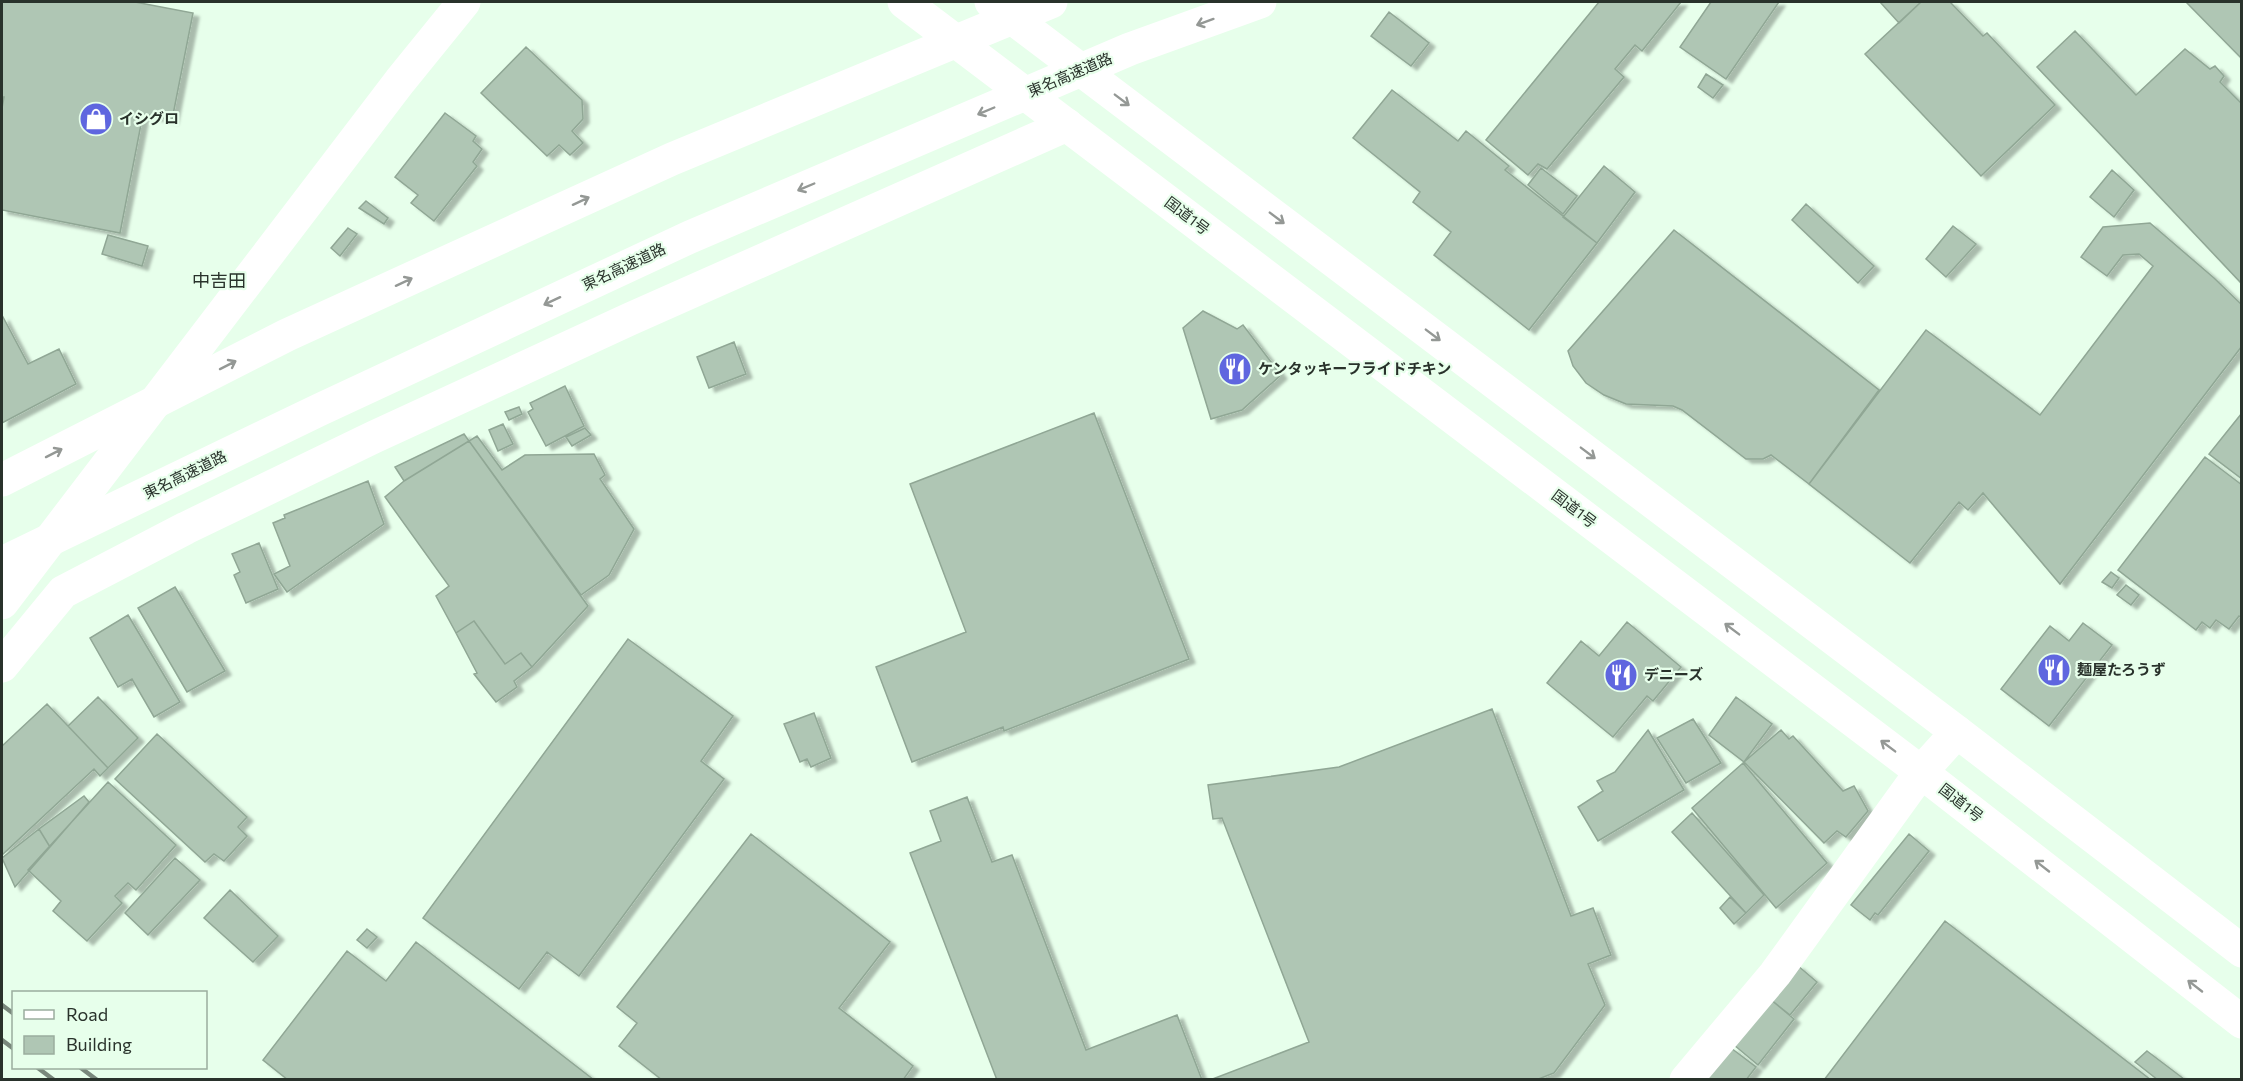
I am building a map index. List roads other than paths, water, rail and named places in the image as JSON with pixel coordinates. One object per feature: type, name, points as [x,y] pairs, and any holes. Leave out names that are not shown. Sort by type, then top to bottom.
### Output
[{"type":"main road","points":[[2,603],[393,91],[465,2]]},
{"type":"main road","name":"国道1号","points":[[904,2],[1921,772],[2241,1022]]},
{"type":"main road","points":[[991,2],[1958,732],[2241,951]]},
{"type":"main road","points":[[2,480],[287,335],[651,169],[1051,2]]},
{"type":"main road","name":"東名高速道路","points":[[2,563],[319,410],[690,237],[1130,49],[1260,2]]},
{"type":"main road","points":[[2,666],[63,592],[186,528],[374,436],[1067,124]]},
{"type":"main road","points":[[1686,1080],[1775,974],[1921,772],[1958,732]]},
{"type":"railway","points":[[2,1005],[12,1012]]},
{"type":"railway","points":[[2,1040],[12,1048]]},
{"type":"railway","points":[[39,1069],[54,1080]]},
{"type":"railway","points":[[82,1069],[97,1080]]},
{"type":"place","name":"イシグロ","points":[[96,119]]},
{"type":"place","name":"ケンタッキーフライドチキン","points":[[1235,369]]},
{"type":"place","name":"麺屋たろうず","points":[[2054,670]]},
{"type":"place","name":"デニーズ","points":[[1621,675]]},
{"type":"district","name":"中吉田","points":[[219,281]]}]
